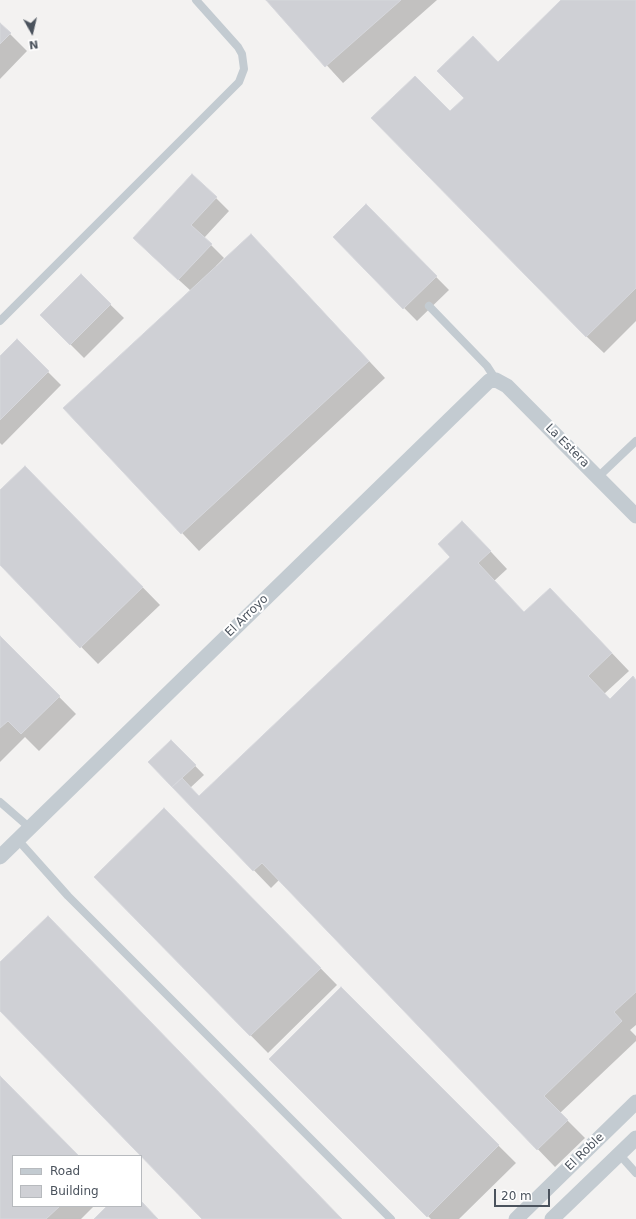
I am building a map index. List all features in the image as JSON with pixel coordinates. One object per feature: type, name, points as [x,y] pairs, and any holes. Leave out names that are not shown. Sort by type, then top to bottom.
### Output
[{"type":"street","name":"La Estera","points":[[496,380],[507,386],[636,516]]},
{"type":"street","name":"El Arroyo","points":[[0,857],[484,385],[489,381],[496,380]]},
{"type":"street","name":"El Roble","points":[[516,1219],[636,1102]]},
{"type":"street","points":[[552,1219],[636,1138]]},
{"type":"lane","points":[[0,321],[239,82],[244,69],[242,54],[238,47],[196,0]]},
{"type":"lane","points":[[429,306],[487,366],[496,380]]},
{"type":"lane","points":[[598,477],[636,441]]},
{"type":"lane","points":[[0,802],[30,828]]},
{"type":"lane","points":[[18,840],[73,902],[391,1219]]},
{"type":"lane","points":[[619,1154],[636,1173]]},
{"type":"building","points":[[266,0],[401,0],[325,67]]},
{"type":"building","points":[[561,0],[636,0],[636,288],[586,337],[371,118],[415,76],[450,111],[464,98],[437,71],[473,36],[498,62]]},
{"type":"building","points":[[0,23],[11,33],[0,44]]},
{"type":"building","points":[[192,174],[217,197],[191,225],[212,244],[178,280],[133,238]]},
{"type":"building","points":[[366,204],[437,276],[403,309],[333,237]]},
{"type":"building","points":[[251,234],[369,361],[181,534],[63,408]]},
{"type":"building","points":[[81,274],[111,304],[70,345],[40,315]]},
{"type":"building","points":[[17,339],[49,371],[0,420],[0,356]]},
{"type":"building","points":[[25,466],[143,587],[80,648],[0,565],[0,490]]},
{"type":"building","points":[[462,521],[491,551],[478,563],[524,612],[550,588],[612,653],[588,676],[610,699],[633,676],[636,680],[636,992],[614,1012],[622,1021],[544,1096],[568,1120],[537,1150],[262,863],[253,871],[172,787],[182,778],[199,796],[450,557],[438,544]]},
{"type":"building","points":[[0,636],[60,696],[21,734],[8,721],[0,728]]},
{"type":"building","points":[[171,740],[196,765],[172,787],[148,762]]},
{"type":"building","points":[[164,808],[321,968],[250,1036],[94,877]]},
{"type":"building","points":[[48,916],[342,1219],[202,1219],[142,1157],[142,1155],[140,1155],[0,1011],[0,962]]},
{"type":"building","points":[[341,987],[499,1145],[427,1217],[269,1059]]},
{"type":"building","points":[[0,1076],[78,1155],[12,1155],[12,1207],[59,1207],[46,1219],[0,1219]]},
{"type":"building","points":[[142,1202],[158,1219],[94,1219],[106,1207],[142,1207]]}]
